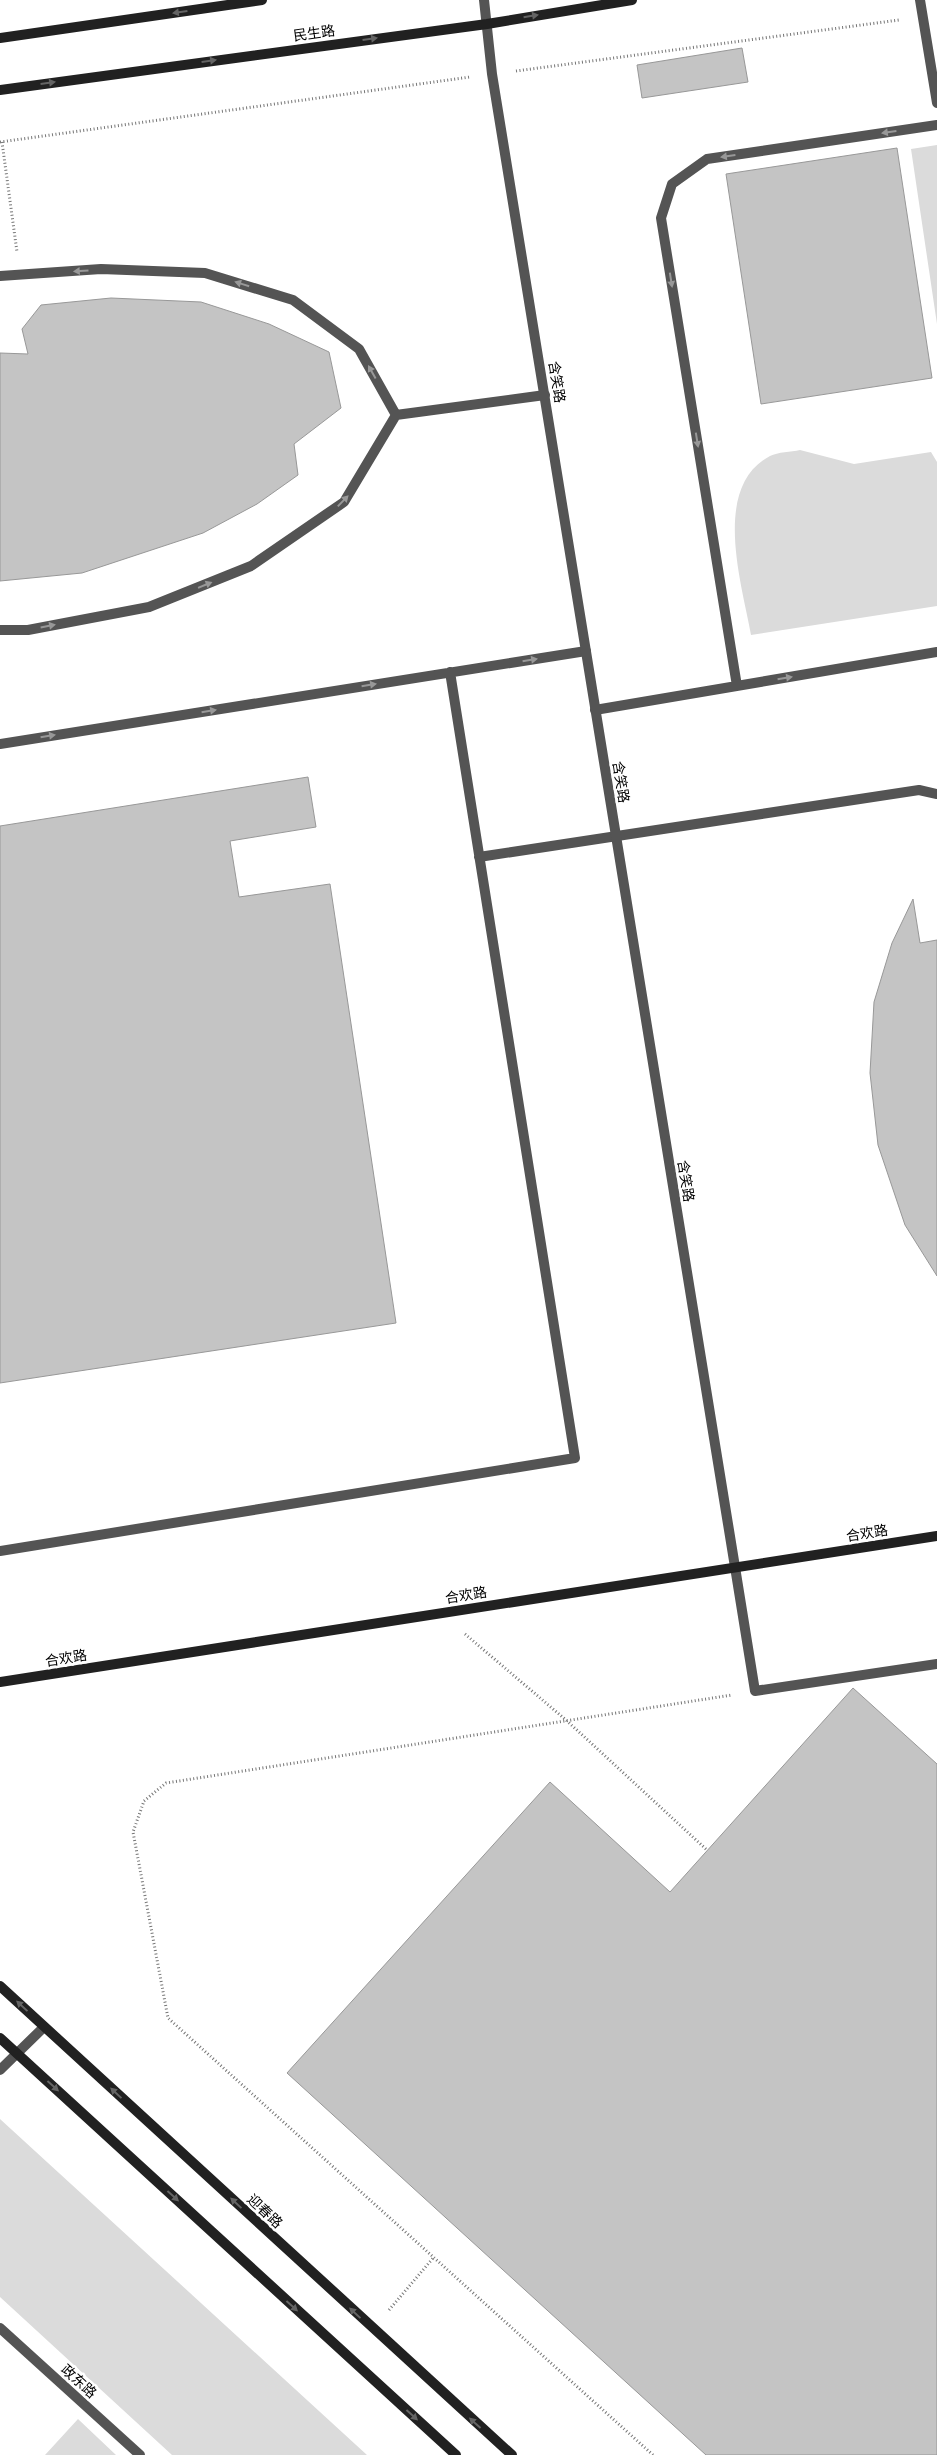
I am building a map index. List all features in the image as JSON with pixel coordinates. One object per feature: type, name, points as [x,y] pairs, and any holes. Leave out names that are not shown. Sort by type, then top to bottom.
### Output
[{"type":"street","points":[[0,38],[262,0]]},
{"type":"street","name":"含笑路","points":[[484,0],[492,74],[755,1691]]},
{"type":"street","name":"民生路","points":[[0,90],[487,24],[632,0]]},
{"type":"street","points":[[920,0],[937,103]]},
{"type":"street","points":[[737,686],[661,218],[672,184],[707,159],[937,125]]},
{"type":"street","points":[[0,276],[100,269],[205,273],[293,300],[359,348],[396,415]]},
{"type":"street","points":[[396,415],[545,394]]},
{"type":"street","points":[[0,630],[28,630],[150,607],[251,566],[344,502],[396,415]]},
{"type":"street","points":[[0,744],[586,651]]},
{"type":"street","points":[[596,710],[937,652]]},
{"type":"street","points":[[0,1551],[575,1458],[450,672]]},
{"type":"street","points":[[479,857],[919,790],[937,794]]},
{"type":"street","name":"合欢路","points":[[0,1682],[937,1536]]},
{"type":"street","points":[[755,1691],[937,1664]]},
{"type":"street","name":"迎春路","points":[[0,1986],[512,2455]]},
{"type":"street","points":[[0,2070],[44,2026]]},
{"type":"street","points":[[0,2038],[456,2455]]},
{"type":"street","name":"政东路","points":[[0,2328],[140,2455]]},
{"type":"path","points":[[2,142],[20,275]]},
{"type":"path","points":[[441,1613],[566,1720],[708,1850]]},
{"type":"path","points":[[654,2455],[168,2018],[133,1832],[144,1801],[166,1782],[755,1691]]},
{"type":"path","points":[[373,2329],[434,2258]]},
{"type":"shaded area","points":[[937,145],[937,324],[911,149]]},
{"type":"shaded area","points":[[800,450],[854,464],[931,452],[937,462],[937,606],[751,635],[742,590],[735,538],[736,513],[741,490],[752,471],[770,456]]},
{"type":"shaded area","points":[[0,2119],[367,2455],[172,2455],[0,2297]]},
{"type":"shaded area","points":[[78,2419],[116,2455],[45,2455]]},
{"type":"building","points":[[742,48],[748,82],[642,98],[637,65]]},
{"type":"building","points":[[897,148],[932,378],[761,404],[726,174]]},
{"type":"building","points":[[111,298],[201,302],[269,324],[329,352],[341,408],[294,444],[298,475],[257,504],[203,533],[82,573],[0,581],[0,353],[28,354],[22,329],[41,305]]},
{"type":"building","points":[[308,777],[316,827],[230,841],[239,897],[330,884],[396,1323],[0,1383],[0,826]]},
{"type":"building","points":[[913,899],[920,943],[937,940],[937,1276],[905,1225],[878,1145],[870,1073],[874,1002],[892,943]]},
{"type":"building","points":[[853,1688],[937,1764],[937,2455],[706,2455],[287,2073],[550,1782],[670,1892]]}]
